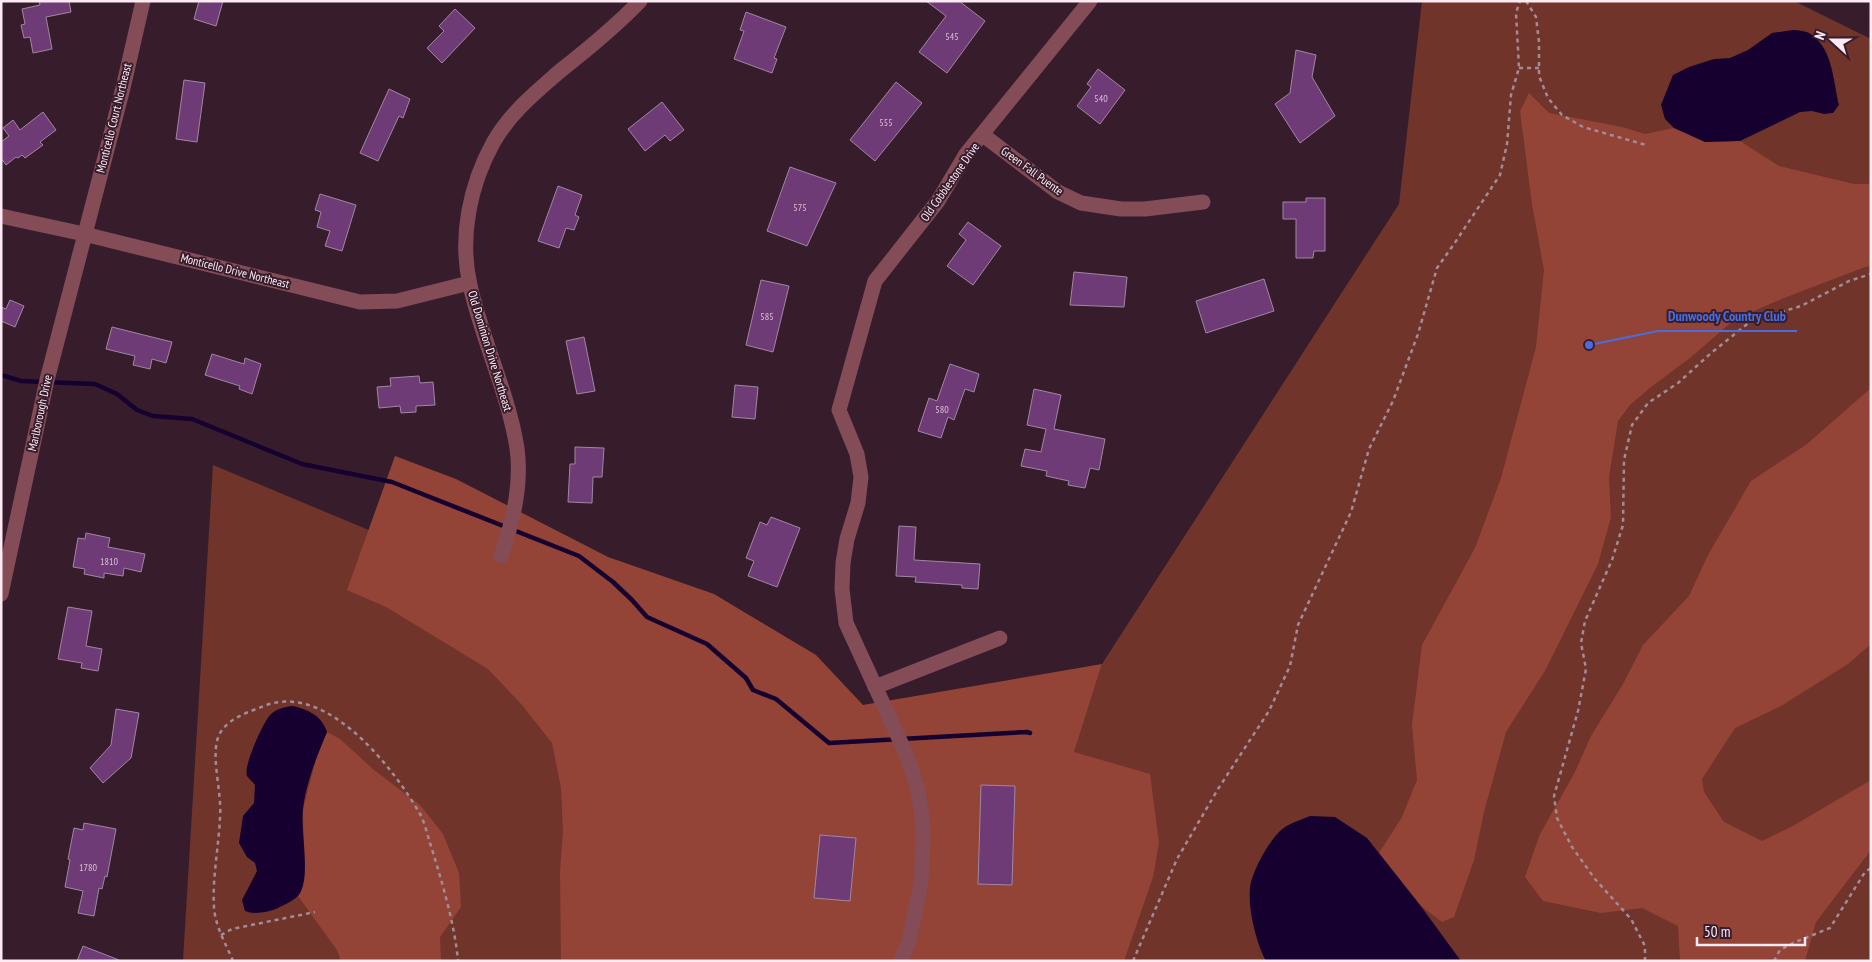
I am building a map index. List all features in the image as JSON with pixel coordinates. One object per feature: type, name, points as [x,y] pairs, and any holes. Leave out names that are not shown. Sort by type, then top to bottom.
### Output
[{"type":"street","name":"Monticello Court Northeast","points":[[84,234],[123,88],[143,1]]},
{"type":"street","name":"Old Dominion Drive Northeast","points":[[501,556],[516,502],[517,450],[510,415],[469,283],[466,244],[469,209],[478,174],[494,142],[510,118],[526,100],[620,21],[640,1]]},
{"type":"street","name":"Old Cobblestone Drive","points":[[875,687],[846,623],[842,589],[843,563],[847,539],[858,503],[861,477],[858,454],[839,410],[875,281],[938,201],[966,154],[984,135],[1090,1]]},
{"type":"street","name":"Green Fall Puente","points":[[984,135],[1058,192],[1081,203],[1145,209],[1203,202]]},
{"type":"street","name":"Monticello Drive Northeast","points":[[1,216],[84,234],[360,302],[379,303],[397,301],[469,283]]},
{"type":"street","name":"Marlborough Drive","points":[[1,594],[47,380],[84,234]]},
{"type":"street","points":[[901,961],[909,940],[921,882],[923,833],[918,789],[910,764],[875,687],[1000,638]]},
{"type":"path","points":[[1133,961],[1177,859],[1218,789],[1269,711],[1290,666],[1298,625],[1351,512],[1369,449],[1393,401],[1418,334],[1436,268],[1500,175],[1507,144],[1511,95],[1519,68],[1516,13],[1520,1]]},
{"type":"path","points":[[1526,1],[1536,18],[1539,42],[1539,76],[1548,98],[1562,115],[1583,127],[1646,145]]},
{"type":"path","points":[[1519,68],[1539,68]]},
{"type":"path","points":[[1645,961],[1645,946],[1630,919],[1595,880],[1572,847],[1557,818],[1554,796],[1578,711],[1586,669],[1581,643],[1585,621],[1612,560],[1623,525],[1624,460],[1632,425],[1648,403],[1678,383],[1710,354],[1752,321],[1801,306],[1849,281],[1871,274]]},
{"type":"path","points":[[233,961],[214,909],[221,802],[216,758],[217,742],[220,732],[231,721],[267,705],[293,701],[308,705],[330,715],[354,731],[388,768],[421,815],[436,865],[458,961]]},
{"type":"path","points":[[1774,961],[1780,950],[1830,928],[1865,872],[1871,868]]},
{"type":"path","points":[[222,934],[232,929],[314,912]]},
{"type":"shaded area","points":[[1422,1],[1794,1],[1871,39],[1871,961],[1006,961],[1102,664],[1399,204]]},
{"type":"shaded area","points":[[1793,30],[1809,33],[1823,47],[1831,65],[1839,105],[1833,113],[1800,112],[1740,141],[1705,142],[1674,128],[1665,119],[1661,105],[1673,75],[1689,67],[1714,59],[1730,58],[1748,50],[1772,33]]},
{"type":"shaded area","points":[[1529,93],[1549,113],[1622,127],[1645,134],[1674,128],[1705,142],[1740,141],[1779,166],[1854,184],[1871,184],[1871,266],[1784,298],[1735,319],[1690,358],[1630,405],[1618,421],[1609,477],[1611,517],[1598,564],[1546,669],[1506,732],[1484,812],[1474,860],[1454,917],[1442,922],[1420,905],[1379,853],[1402,817],[1417,780],[1412,725],[1422,645],[1475,548],[1501,478],[1536,347],[1544,270],[1532,204],[1520,111]]},
{"type":"shaded area","points":[[1871,388],[1871,644],[1848,664],[1781,706],[1735,728],[1702,779],[1704,792],[1724,822],[1762,841],[1791,827],[1871,780],[1871,850],[1816,922],[1805,961],[1680,961],[1678,926],[1642,908],[1601,913],[1543,901],[1525,877],[1540,834],[1575,772],[1591,736],[1623,684],[1643,645],[1689,596],[1708,555],[1751,481],[1807,444]]},
{"type":"shaded area","points":[[395,456],[456,479],[608,557],[714,594],[816,655],[863,705],[1102,664],[1074,752],[1150,774],[1159,843],[1153,877],[1124,961],[561,961],[560,872],[563,832],[561,788],[552,743],[522,705],[488,669],[386,607],[347,590]]},
{"type":"shaded area","points":[[213,465],[656,650],[733,961],[183,961]]},
{"type":"shaded area","points":[[292,706],[314,714],[325,726],[327,732],[312,770],[304,799],[302,818],[305,867],[302,889],[298,896],[278,908],[257,913],[249,912],[245,911],[242,900],[257,871],[255,863],[247,857],[239,843],[243,816],[254,803],[255,785],[247,776],[248,763],[259,735],[270,715],[275,711]]},
{"type":"shaded area","points":[[327,732],[340,739],[374,770],[420,805],[443,834],[459,873],[461,907],[440,937],[441,961],[341,961],[337,950],[298,896],[304,880],[303,809],[316,759]]},
{"type":"shaded area","points":[[1310,816],[1335,817],[1367,838],[1461,961],[1266,961],[1253,923],[1250,901],[1251,882],[1262,856],[1279,832],[1290,824]]},
{"type":"building","points":[[39,1],[69,1],[71,12],[46,17],[52,49],[33,53],[30,37],[24,38],[21,25],[25,24],[22,9],[40,5]]},
{"type":"building","points":[[199,1],[223,1],[216,26],[194,19]]},
{"type":"building","points":[[926,1],[959,1],[985,21],[947,73],[919,52],[946,16]]},
{"type":"building","points":[[455,9],[475,28],[442,63],[427,48],[444,31],[439,26]]},
{"type":"building","points":[[746,12],[786,27],[774,58],[777,59],[772,73],[734,59],[744,31],[740,30]]},
{"type":"building","points":[[1296,50],[1316,55],[1312,77],[1335,116],[1300,143],[1275,104],[1290,93]]},
{"type":"building","points":[[1098,69],[1125,90],[1100,124],[1077,106],[1091,87],[1087,84]]},
{"type":"building","points":[[184,80],[205,83],[197,142],[176,139]]},
{"type":"building","points":[[896,82],[922,103],[875,161],[850,140]]},
{"type":"building","points":[[389,89],[410,99],[403,118],[399,116],[378,161],[360,153]]},
{"type":"building","points":[[662,102],[684,130],[670,141],[665,135],[645,151],[628,129]]},
{"type":"building","points":[[43,112],[56,130],[40,142],[43,145],[25,158],[22,155],[18,158],[16,157],[6,165],[1,158],[1,142],[9,136],[3,128],[13,120],[20,130]]},
{"type":"building","points":[[790,167],[836,183],[807,246],[767,231]]},
{"type":"building","points":[[558,186],[582,195],[575,215],[579,217],[574,230],[566,228],[559,248],[538,241]]},
{"type":"building","points":[[320,194],[356,205],[342,251],[325,246],[330,231],[317,227],[321,212],[315,210]]},
{"type":"building","points":[[1306,198],[1325,198],[1325,251],[1314,251],[1313,258],[1296,258],[1296,219],[1283,219],[1283,202],[1306,202]]},
{"type":"building","points":[[968,222],[1001,246],[973,285],[947,266],[966,240],[959,234]]},
{"type":"building","points":[[1074,272],[1127,277],[1124,307],[1070,305]]},
{"type":"building","points":[[1264,279],[1274,311],[1206,333],[1196,301]]},
{"type":"building","points":[[761,280],[789,286],[773,352],[746,345]]},
{"type":"building","points":[[10,300],[24,306],[15,327],[1,321],[1,307],[6,309]]},
{"type":"building","points":[[112,327],[172,342],[166,363],[152,359],[150,369],[133,365],[135,356],[106,349]]},
{"type":"building","points":[[584,337],[595,391],[577,394],[566,341]]},
{"type":"building","points":[[212,354],[244,364],[245,358],[261,364],[252,394],[239,389],[240,386],[205,375]]},
{"type":"building","points":[[950,364],[979,374],[974,392],[965,389],[954,420],[948,417],[941,438],[918,431],[929,398],[937,401]]},
{"type":"building","points":[[419,376],[420,383],[433,382],[435,405],[416,406],[416,412],[401,413],[400,406],[379,408],[377,387],[391,386],[390,378]]},
{"type":"building","points":[[735,385],[758,387],[755,419],[732,417]]},
{"type":"building","points":[[1034,389],[1061,395],[1054,429],[1105,439],[1099,470],[1090,468],[1085,488],[1068,485],[1069,481],[1046,476],[1047,471],[1021,466],[1025,449],[1041,452],[1046,429],[1027,425]]},
{"type":"building","points":[[575,447],[604,448],[602,477],[593,477],[592,503],[568,502],[570,464],[575,464]]},
{"type":"building","points":[[771,517],[800,528],[777,587],[748,576],[754,561],[746,558],[760,522],[767,525]]},
{"type":"building","points":[[899,526],[916,527],[914,560],[980,564],[978,589],[962,588],[962,585],[915,582],[916,577],[896,576]]},
{"type":"building","points":[[86,533],[110,538],[108,547],[145,554],[141,572],[124,568],[123,576],[104,573],[104,578],[84,574],[85,569],[73,567],[78,538],[85,539]]},
{"type":"building","points":[[68,607],[92,611],[86,646],[102,649],[98,671],[81,668],[82,663],[58,659]]},
{"type":"building","points":[[116,709],[139,713],[131,758],[103,783],[90,768],[111,745]]},
{"type":"building","points":[[981,785],[1015,786],[1012,885],[978,884]]},
{"type":"building","points":[[84,823],[116,829],[107,877],[105,876],[102,889],[99,888],[94,916],[78,913],[83,891],[65,887],[74,828],[83,830]]},
{"type":"building","points":[[820,835],[856,838],[850,901],[814,898]]},
{"type":"building","points":[[83,946],[119,960],[119,961],[77,961]]},
{"type":"waterway","points":[[1,375],[21,381],[95,384],[117,394],[137,410],[153,416],[192,419],[302,464],[392,482],[579,556],[613,582],[647,617],[707,644],[746,678],[753,690],[776,699],[829,743],[1030,733]]},
{"type":"place","name":"Dunwoody Country Club","points":[[1589,345]]}]
